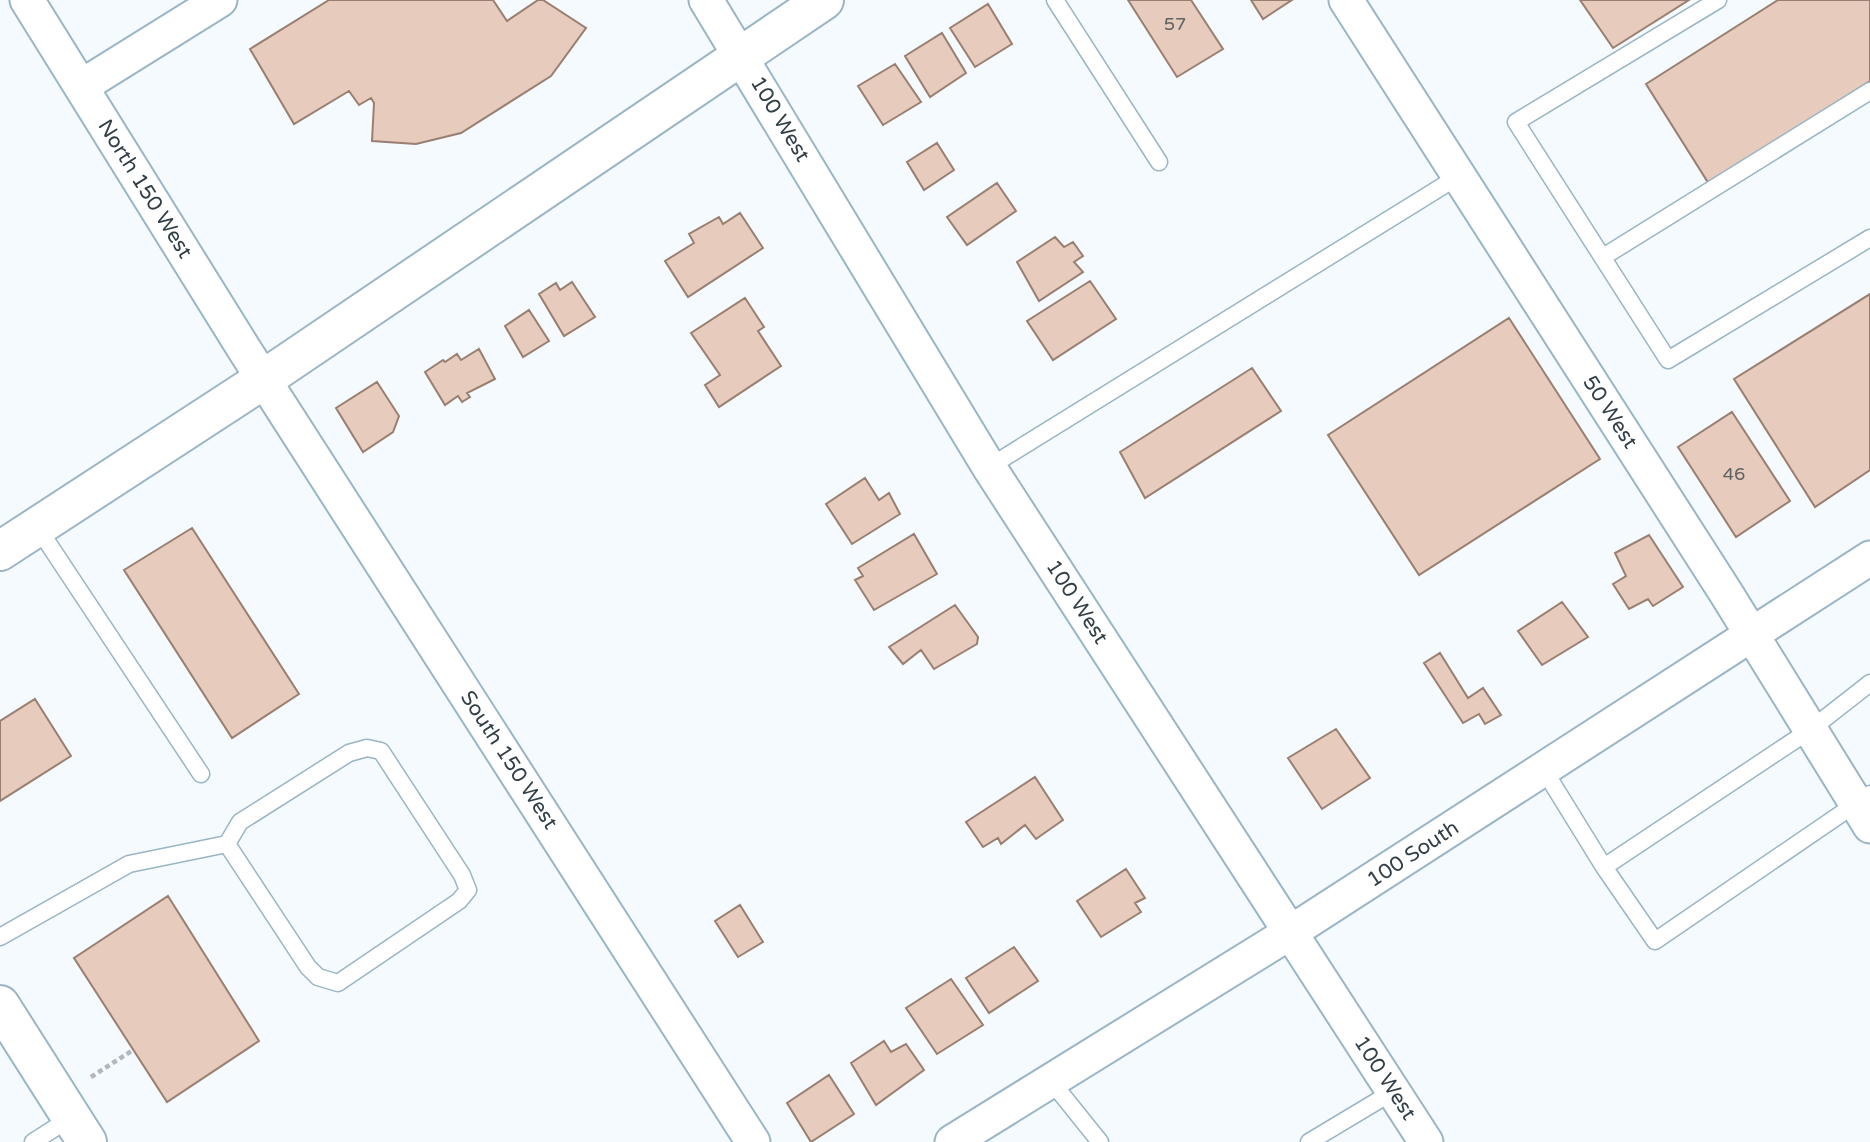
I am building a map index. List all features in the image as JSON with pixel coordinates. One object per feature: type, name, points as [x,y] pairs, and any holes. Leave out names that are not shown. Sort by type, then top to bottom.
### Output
[{"type":"street","name":"North 150 West","points":[[27,0],[264,379]]},
{"type":"street","points":[[82,86],[220,0]]},
{"type":"street","name":"100 West","points":[[706,0],[989,467],[1426,1142]]},
{"type":"street","points":[[0,551],[264,379],[824,0]]},
{"type":"street","name":"50 West","points":[[1346,0],[1810,730],[1866,808]]},
{"type":"street","name":"South 150 West","points":[[264,379],[753,1142]]},
{"type":"street","name":"100 South","points":[[953,1142],[1544,771],[1870,558]]},
{"type":"street","points":[[0,1005],[80,1130]]},
{"type":"lane","points":[[1055,0],[1159,162]]},
{"type":"lane","points":[[1718,0],[1517,122],[1668,360],[1870,238]]},
{"type":"lane","points":[[1603,257],[1870,91]]},
{"type":"lane","points":[[989,467],[1459,176]]},
{"type":"lane","points":[[38,527],[201,774]]},
{"type":"lane","points":[[1604,867],[1810,730],[1870,683]]},
{"type":"lane","points":[[0,937],[129,864],[227,844],[240,822],[349,753],[367,748],[381,751],[462,875],[468,890],[459,901],[338,983],[318,977],[308,967],[227,844]]},
{"type":"lane","points":[[1544,771],[1604,867],[1656,941],[1866,808]]},
{"type":"lane","points":[[1051,1081],[1100,1142]]},
{"type":"lane","points":[[1309,1142],[1394,1091]]},
{"type":"lane","points":[[33,1142],[80,1130]]},
{"type":"path","points":[[91,1077],[133,1050]]},
{"type":"building","points":[[329,0],[493,0],[507,21],[538,0],[543,0],[586,28],[551,76],[461,133],[416,144],[372,141],[374,103],[371,98],[359,105],[349,91],[294,124],[250,49]]},
{"type":"building","points":[[1128,0],[1191,0],[1223,49],[1177,77]]},
{"type":"building","points":[[1251,0],[1292,0],[1263,19]]},
{"type":"building","points":[[1580,0],[1689,0],[1613,48]]},
{"type":"building","points":[[1778,0],[1870,0],[1870,81],[1709,184],[1646,84]]},
{"type":"building","points":[[988,4],[1012,44],[975,67],[950,28]]},
{"type":"building","points":[[942,33],[966,73],[930,97],[905,56]]},
{"type":"building","points":[[895,64],[921,102],[883,125],[858,86]]},
{"type":"building","points":[[937,143],[954,170],[924,190],[907,162]]},
{"type":"building","points":[[997,183],[1016,211],[967,245],[947,217]]},
{"type":"building","points":[[740,213],[763,248],[688,297],[665,261],[694,243],[689,234],[719,217],[723,224]]},
{"type":"building","points":[[1055,237],[1064,247],[1073,242],[1083,256],[1074,262],[1083,272],[1039,301],[1017,262]]},
{"type":"building","points":[[1090,281],[1116,319],[1053,360],[1027,321]]},
{"type":"building","points":[[572,282],[595,317],[564,336],[539,294],[556,283],[560,290]]},
{"type":"building","points":[[1870,294],[1870,470],[1815,507],[1734,379]]},
{"type":"building","points":[[745,298],[764,327],[758,331],[781,366],[719,407],[705,385],[720,375],[691,333]]},
{"type":"building","points":[[529,310],[549,341],[523,357],[505,326]]},
{"type":"building","points":[[1509,318],[1600,459],[1419,575],[1328,435]]},
{"type":"building","points":[[479,349],[495,379],[467,393],[470,397],[462,402],[458,396],[445,405],[425,372],[457,354],[461,360]]},
{"type":"building","points":[[1252,368],[1281,411],[1145,498],[1120,452]]},
{"type":"building","points":[[377,382],[399,416],[393,432],[363,452],[336,408]]},
{"type":"building","points":[[1732,412],[1790,501],[1736,537],[1678,447]]},
{"type":"building","points":[[865,478],[879,500],[889,493],[900,514],[852,544],[826,504]]},
{"type":"building","points":[[192,528],[299,694],[232,738],[124,570]]},
{"type":"building","points":[[914,534],[937,574],[874,610],[855,580],[863,576],[858,568]]},
{"type":"building","points":[[1649,535],[1683,587],[1653,606],[1648,599],[1629,609],[1613,584],[1626,576],[1615,553]]},
{"type":"building","points":[[1562,602],[1588,637],[1542,665],[1518,631]]},
{"type":"building","points":[[955,605],[978,637],[977,644],[934,669],[921,650],[903,664],[889,647]]},
{"type":"building","points":[[1440,653],[1468,698],[1483,688],[1501,715],[1485,724],[1479,714],[1463,723],[1424,663]]},
{"type":"building","points":[[35,699],[71,756],[0,801],[0,721]]},
{"type":"building","points":[[1336,729],[1370,778],[1322,809],[1288,758]]},
{"type":"building","points":[[1035,777],[1063,820],[1036,839],[1025,825],[1001,844],[998,838],[983,847],[966,822]]},
{"type":"building","points":[[1126,869],[1145,898],[1135,903],[1141,912],[1101,937],[1077,901]]},
{"type":"building","points":[[168,896],[259,1041],[167,1102],[74,958]]},
{"type":"building","points":[[740,905],[763,942],[738,957],[715,921]]},
{"type":"building","points":[[1014,947],[1038,981],[989,1013],[966,978]]},
{"type":"building","points":[[951,979],[983,1025],[937,1054],[906,1008]]},
{"type":"building","points":[[884,1041],[891,1052],[906,1044],[924,1070],[876,1105],[851,1063]]},
{"type":"building","points":[[829,1075],[854,1114],[811,1142],[787,1103]]}]
